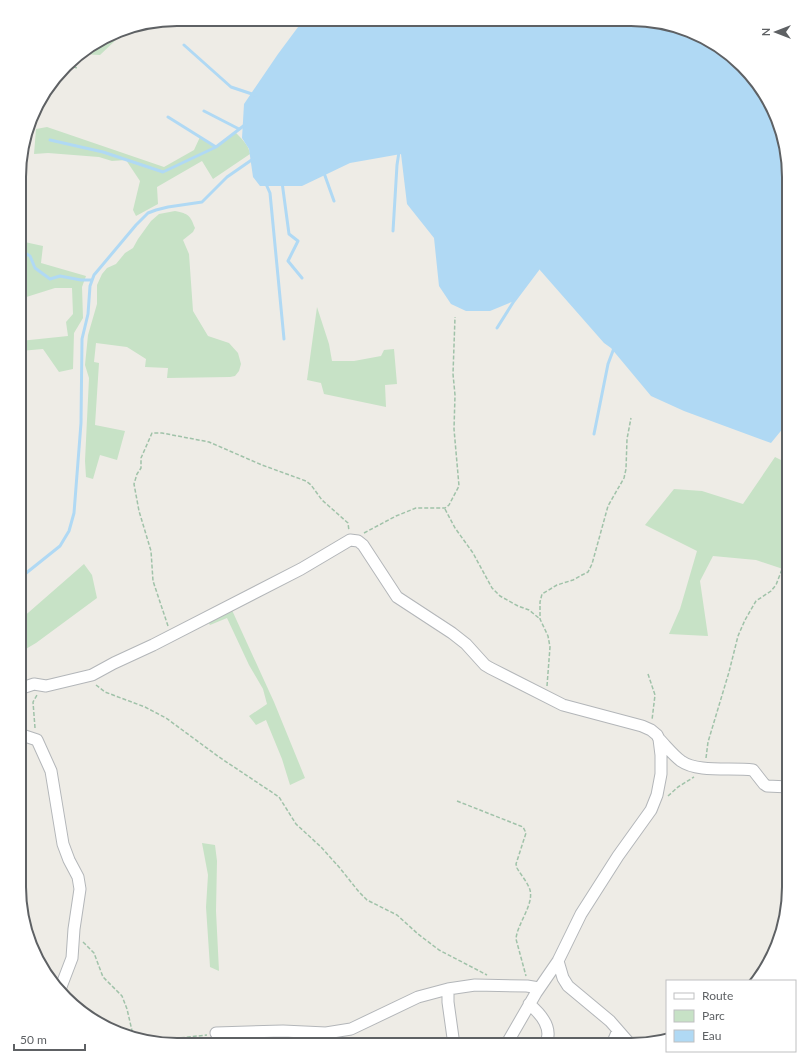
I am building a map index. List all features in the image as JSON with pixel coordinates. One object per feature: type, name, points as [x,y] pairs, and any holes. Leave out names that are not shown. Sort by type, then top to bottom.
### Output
[{"type":"street","points":[[26,687],[34,684],[46,686],[87,677],[172,636],[203,618],[302,569],[350,540],[358,541],[364,545],[397,596],[466,644],[485,665],[563,705],[642,726],[651,730],[688,765],[704,768],[753,770],[764,784],[768,786],[782,787]]},
{"type":"street","points":[[26,736],[37,740],[51,771],[63,844],[78,878],[80,889],[74,929],[72,958],[62,984]]},
{"type":"street","points":[[510,1038],[539,988],[558,961],[581,914],[618,856],[651,810],[657,795],[661,774],[662,755],[659,739]]},
{"type":"street","points":[[558,961],[563,978],[568,986],[610,1021],[625,1038]]},
{"type":"street","points":[[216,1033],[283,1031],[326,1033],[357,1026],[418,997],[448,989],[475,985],[527,986],[539,988]]},
{"type":"street","points":[[448,989],[448,1002],[453,1038]]},
{"type":"street","points":[[530,1004],[539,1012],[549,1031],[548,1038]]},
{"type":"street","points":[[615,1038],[618,1030]]},
{"type":"path","points":[[74,67],[78,68]]},
{"type":"path","points":[[172,636],[153,581],[152,551],[139,511],[134,484],[137,474],[141,468],[142,458],[152,433],[162,433],[209,442],[262,465],[306,481],[311,485],[322,500],[348,523],[350,540],[396,516],[416,508],[445,508],[449,505],[459,486],[454,430],[455,395],[453,374],[455,317]]},
{"type":"path","points":[[540,619],[540,602],[542,594],[556,585],[573,580],[588,572],[592,564],[608,506],[624,478],[626,469],[627,439],[631,418]]},
{"type":"path","points":[[445,508],[455,528],[473,553],[492,588],[500,596],[518,606],[530,610],[540,619],[548,636],[550,647],[547,698]]},
{"type":"path","points":[[723,690],[736,642],[745,620],[756,601],[771,591],[776,585],[782,569]]},
{"type":"path","points":[[648,674],[655,695],[651,730]]},
{"type":"path","points":[[87,677],[105,692],[145,707],[166,718],[273,793],[283,802],[296,824],[321,847],[367,900],[397,915],[439,950],[488,975]]},
{"type":"path","points":[[37,740],[33,702],[46,686]]},
{"type":"path","points":[[457,801],[523,827],[526,833],[516,864],[530,890],[530,897],[526,913],[516,933],[516,939],[527,986]]},
{"type":"path","points":[[74,929],[94,953],[103,977],[122,996],[127,1009],[132,1031]]},
{"type":"path","points":[[182,1038],[216,1033]]},
{"type":"green space","points":[[117,39],[100,55],[88,54]]},
{"type":"green space","points":[[47,127],[164,167],[194,150],[200,137],[216,147],[235,132],[242,139],[250,154],[213,179],[202,161],[157,187],[158,204],[136,216],[133,210],[140,181],[126,160],[112,161],[99,157],[48,153],[34,154],[36,129]]},
{"type":"green space","points":[[175,211],[188,216],[192,220],[195,228],[193,232],[183,240],[189,254],[193,311],[208,336],[229,343],[238,353],[241,364],[239,371],[235,376],[230,377],[167,378],[168,368],[145,367],[146,359],[127,347],[96,343],[94,362],[99,363],[95,425],[125,431],[117,460],[100,455],[93,479],[86,477],[85,461],[89,378],[85,365],[88,335],[97,304],[97,285],[102,274],[107,268],[116,264],[125,253],[133,248],[151,221],[159,214]]},
{"type":"green space","points":[[26,242],[43,246],[41,263],[86,276],[82,287],[83,318],[74,333],[73,369],[59,372],[43,349],[26,350],[26,340],[68,336],[66,322],[73,314],[72,288],[55,288],[26,297]]},
{"type":"green space","points":[[317,307],[329,344],[332,361],[354,361],[381,356],[384,350],[394,349],[397,384],[385,385],[386,407],[324,394],[321,383],[307,380]]},
{"type":"green space","points":[[775,457],[782,460],[782,569],[756,560],[713,556],[700,581],[708,636],[669,634],[680,609],[697,551],[645,525],[674,489],[702,491],[743,504]]},
{"type":"green space","points":[[84,564],[92,575],[97,598],[26,649],[26,615]]},
{"type":"green space","points":[[231,608],[274,702],[305,778],[290,785],[282,759],[266,720],[256,725],[249,716],[267,704],[263,689],[249,665],[227,618],[210,625],[207,620]]},
{"type":"green space","points":[[202,843],[215,845],[217,861],[216,911],[219,971],[210,967],[206,907],[208,875]]},
{"type":"water","points":[[299,26],[641,26],[679,34],[715,51],[738,70],[757,93],[774,129],[781,157],[782,430],[771,443],[684,411],[651,396],[611,348],[604,343],[539,269],[514,301],[490,311],[466,311],[451,304],[439,286],[434,238],[407,204],[401,154],[350,163],[302,186],[260,186],[253,177],[249,149],[242,138],[244,104]]},
{"type":"waterway","points":[[184,45],[231,87],[255,95]]},
{"type":"waterway","points":[[204,111],[239,129]]},
{"type":"waterway","points":[[168,117],[216,147]]},
{"type":"waterway","points":[[50,140],[103,152],[163,172],[216,147],[246,124]]},
{"type":"waterway","points":[[393,231],[399,152]]},
{"type":"waterway","points":[[26,573],[60,546],[69,531],[74,513],[81,423],[82,339],[88,314],[90,286],[94,275],[148,213],[168,207],[202,202],[227,177],[253,159]]},
{"type":"waterway","points":[[324,173],[334,201]]},
{"type":"waterway","points":[[282,182],[289,234],[298,241],[288,261],[302,278]]},
{"type":"waterway","points":[[266,184],[270,193],[284,339]]},
{"type":"waterway","points":[[26,254],[30,256],[35,268],[50,279],[60,276],[81,280],[92,280]]},
{"type":"waterway","points":[[497,328],[514,301],[538,269]]},
{"type":"waterway","points":[[594,434],[608,364],[614,348]]}]
